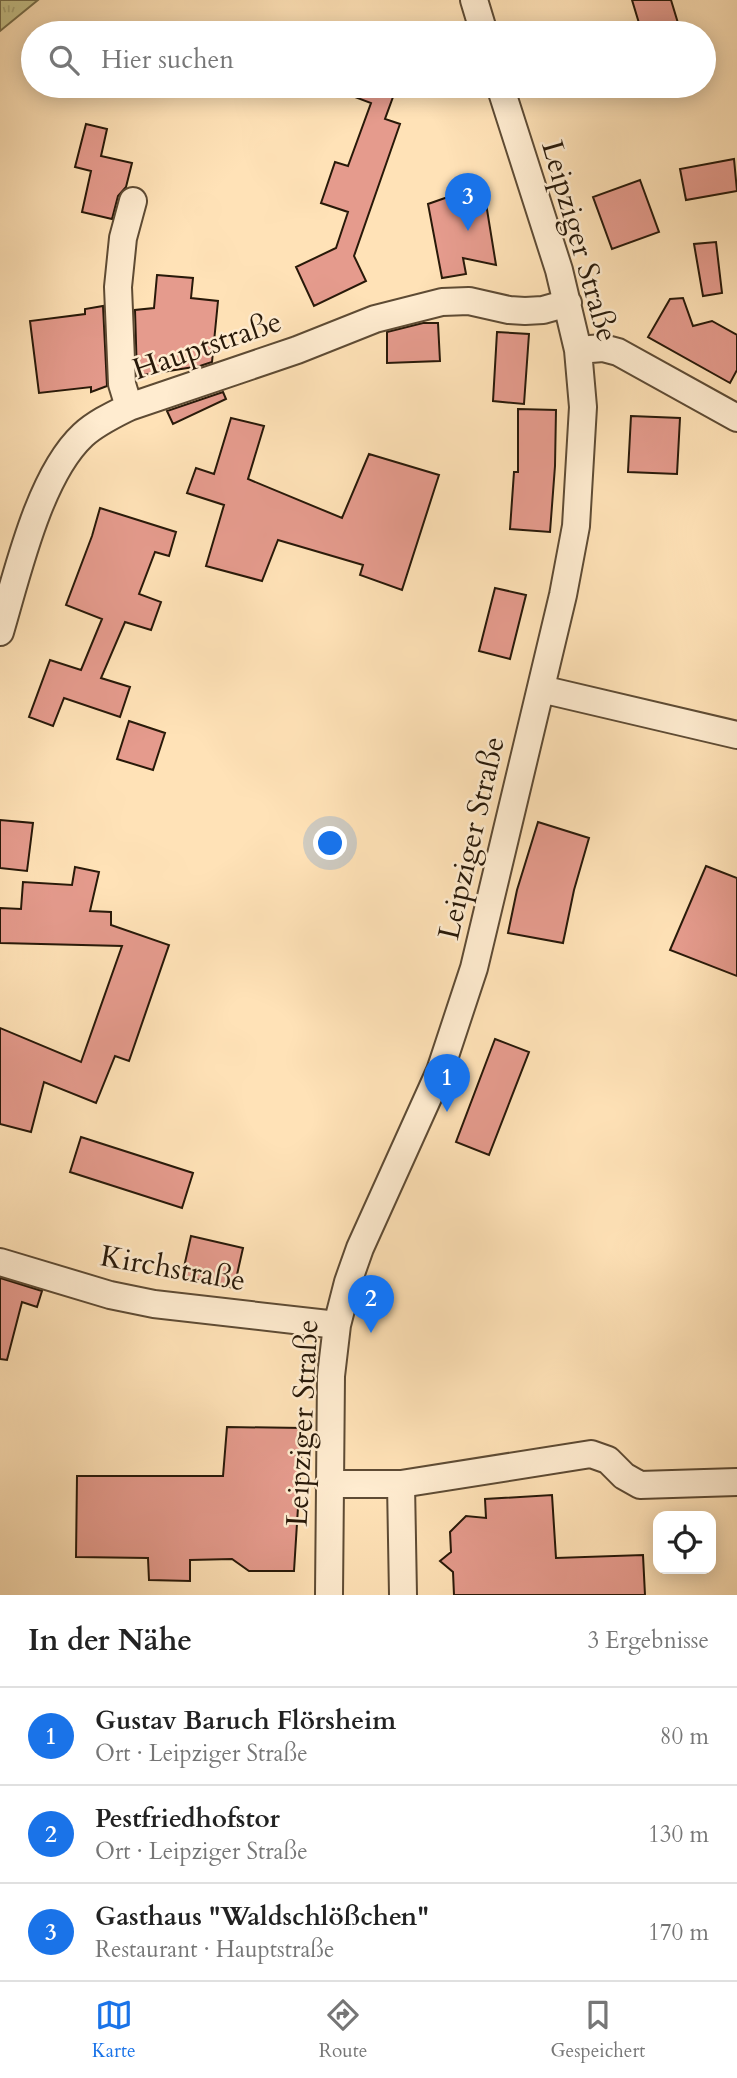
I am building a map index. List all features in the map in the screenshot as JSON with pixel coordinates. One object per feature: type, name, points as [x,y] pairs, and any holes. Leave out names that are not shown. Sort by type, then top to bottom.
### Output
[{"type":"street","points":[[474,0],[480,21]]},
{"type":"street","name":"Leipziger Straße","points":[[329,1595],[331,1376],[337,1325],[360,1248],[440,1071],[464,1002],[563,596],[576,526],[583,407],[578,349],[568,303],[504,98]]},
{"type":"street","points":[[129,407],[122,384],[118,287],[122,238],[133,201]]},
{"type":"street","name":"Hauptstraße","points":[[0,632],[38,511],[57,468],[68,451],[84,435],[129,407],[297,350],[374,319],[442,302],[469,301],[525,311],[543,310],[568,303]]},
{"type":"street","points":[[578,349],[603,348],[618,352],[737,418]]},
{"type":"street","points":[[541,689],[737,735]]},
{"type":"street","name":"Kirchstraße","points":[[0,1262],[110,1295],[153,1304],[337,1325]]},
{"type":"street","points":[[329,1483],[401,1484],[591,1454],[608,1460],[624,1476],[640,1485],[737,1482]]},
{"type":"street","points":[[401,1484],[402,1595]]},
{"type":"green space","points":[[0,0],[38,0],[0,31]]},
{"type":"building","points":[[632,0],[671,0],[677,21],[638,21]]},
{"type":"building","points":[[358,98],[393,98],[385,119],[400,124],[354,256],[366,281],[314,306],[296,267],[336,248],[348,212],[321,203],[335,162],[348,166],[371,103]]},
{"type":"building","points":[[86,124],[107,129],[101,156],[132,163],[126,187],[118,196],[112,219],[82,212],[91,171],[75,167]]},
{"type":"building","points":[[734,159],[737,191],[686,200],[680,169]]},
{"type":"building","points":[[640,180],[659,232],[612,249],[593,197]]},
{"type":"building","points":[[465,191],[484,191],[496,265],[463,258],[466,274],[442,278],[428,204]]},
{"type":"building","points":[[716,242],[722,293],[703,296],[694,244]]},
{"type":"building","points":[[157,275],[193,278],[191,298],[218,301],[212,362],[137,376],[135,310],[154,308]]},
{"type":"building","points":[[683,298],[693,326],[712,321],[737,335],[737,370],[730,383],[648,337],[670,299]]},
{"type":"building","points":[[103,306],[107,386],[91,392],[91,387],[39,393],[30,321],[85,314],[85,309]]},
{"type":"building","points":[[423,323],[438,323],[440,361],[387,363],[387,332]]},
{"type":"building","points":[[497,332],[529,334],[524,404],[493,401]]},
{"type":"building","points":[[223,392],[226,399],[173,424],[167,411]]},
{"type":"building","points":[[518,409],[556,410],[550,532],[510,529],[514,472],[518,472]]},
{"type":"building","points":[[631,416],[680,418],[677,474],[628,472]]},
{"type":"building","points":[[231,418],[264,426],[248,479],[342,518],[369,454],[439,475],[402,590],[360,575],[363,565],[278,540],[262,581],[206,566],[224,505],[187,493],[196,468],[214,474]]},
{"type":"building","points":[[100,508],[176,532],[169,556],[155,552],[139,594],[161,602],[151,630],[125,622],[101,678],[130,687],[120,717],[64,698],[53,726],[29,717],[50,660],[81,670],[102,619],[66,605]]},
{"type":"building","points":[[495,588],[526,595],[510,659],[479,651]]},
{"type":"building","points":[[129,721],[165,733],[153,770],[117,759]]},
{"type":"building","points":[[0,820],[33,823],[27,871],[0,868]]},
{"type":"building","points":[[538,822],[589,838],[563,943],[508,933],[517,890]]},
{"type":"building","points":[[706,866],[737,878],[737,976],[670,950]]},
{"type":"building","points":[[75,867],[99,872],[90,911],[111,912],[111,925],[169,945],[129,1061],[115,1056],[96,1103],[44,1082],[31,1132],[0,1124],[0,1028],[81,1062],[122,946],[0,943],[0,908],[21,909],[23,882],[72,885]]},
{"type":"building","points":[[495,1039],[529,1052],[489,1155],[456,1142]]},
{"type":"building","points":[[81,1137],[193,1173],[182,1208],[70,1172]]},
{"type":"building","points":[[191,1236],[243,1248],[234,1288],[182,1276]]},
{"type":"building","points":[[0,1278],[42,1291],[37,1307],[22,1302],[7,1360],[0,1359]]},
{"type":"building","points":[[227,1427],[303,1428],[294,1571],[249,1571],[232,1559],[190,1560],[190,1581],[149,1580],[148,1558],[76,1557],[77,1476],[223,1476]]},
{"type":"building","points":[[552,1495],[556,1558],[643,1555],[645,1595],[454,1595],[453,1572],[440,1561],[451,1552],[450,1532],[466,1516],[486,1518],[485,1499]]},
{"type":"place","name":"Gasthaus \"Waldschlößchen\"","points":[[468,231]]},
{"type":"place","name":"Gustav Baruch Flörsheim","points":[[447,1112]]},
{"type":"place","name":"Pestfriedhofstor","points":[[371,1333]]}]
